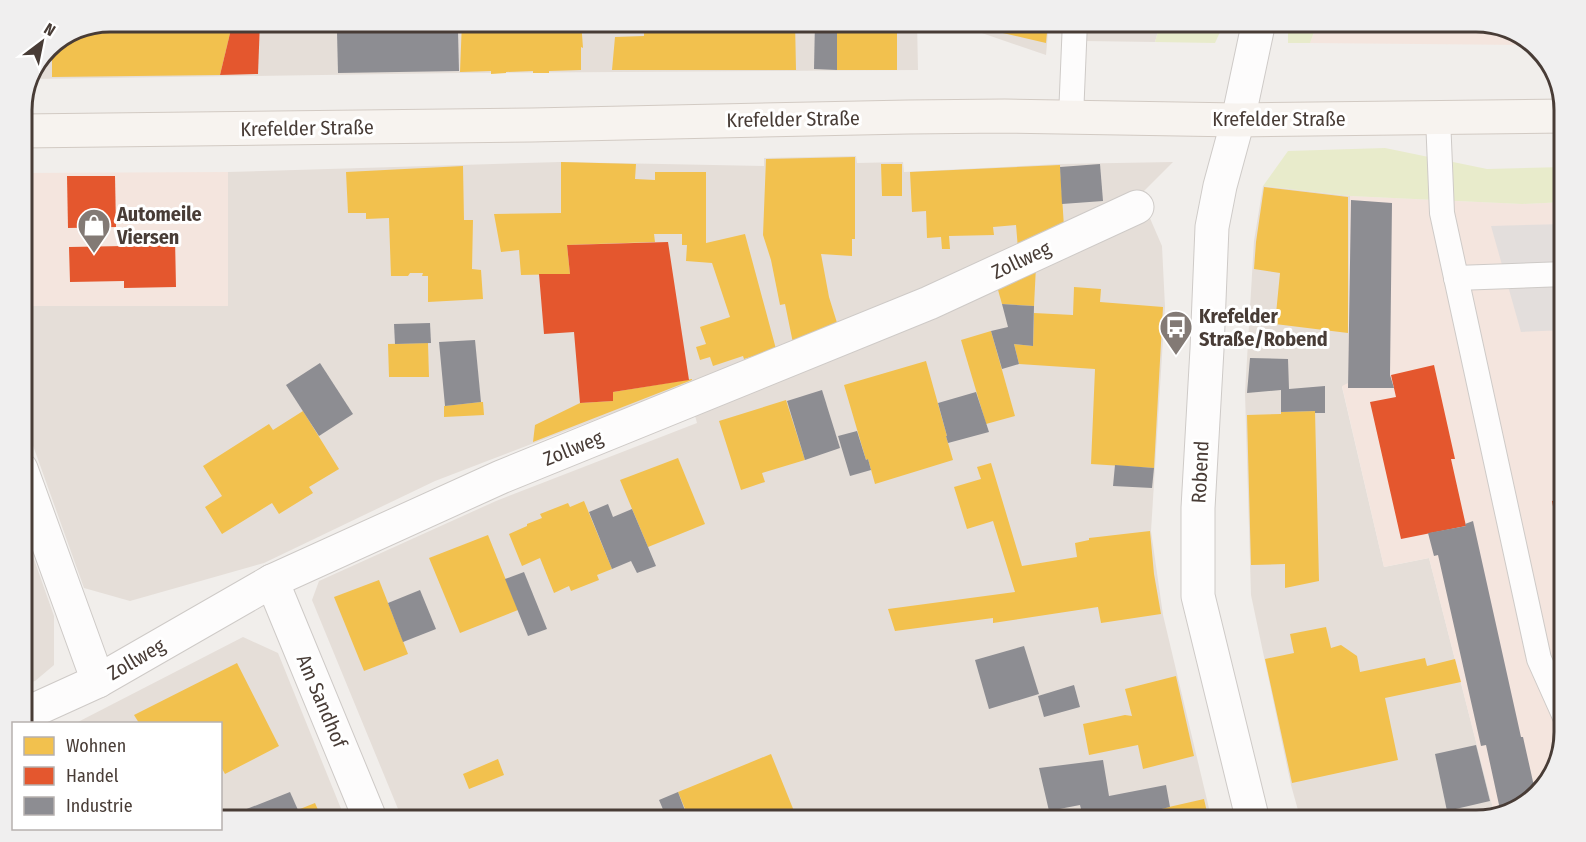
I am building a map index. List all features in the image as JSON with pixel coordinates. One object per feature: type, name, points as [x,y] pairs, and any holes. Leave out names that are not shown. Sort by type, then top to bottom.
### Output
[{"type":"main road","name":"Krefelder Straße","points":[[32,131],[532,125],[919,116],[1239,120],[1554,116]]},
{"type":"street","name":"Robend","points":[[1250,810],[1198,596],[1198,508],[1212,227],[1220,186],[1239,120],[1257,32]]},
{"type":"street","name":"Zollweg","points":[[32,711],[98,681],[272,581],[501,477],[929,303],[1137,207]]},
{"type":"street","points":[[32,500],[98,681]]},
{"type":"street","name":"Am Sandhof","points":[[272,581],[366,810]]},
{"type":"lane","points":[[1071,117],[1075,32]]},
{"type":"lane","points":[[1438,118],[1442,213],[1539,659],[1554,692]]},
{"type":"lane","points":[[1456,278],[1554,274]]},
{"type":"shaded area","points":[[99,32],[917,32],[918,70],[38,79],[42,72],[72,72],[72,41]]},
{"type":"shaded area","points":[[979,32],[1048,32],[1046,55]]},
{"type":"shaded area","points":[[1085,32],[1158,32],[1155,42],[1084,41]]},
{"type":"shaded area","points":[[1314,32],[1477,32],[1502,36],[1520,45],[1310,43]]},
{"type":"shaded area","points":[[856,156],[857,163],[903,162],[904,172],[1060,164],[1173,162],[1142,193],[893,306],[435,481],[264,563],[130,601],[84,588],[32,443],[32,306],[228,306],[228,172],[560,162],[764,166],[764,158]]},
{"type":"shaded area","points":[[228,172],[228,306],[32,306],[32,173]]},
{"type":"shaded area","points":[[1263,186],[1350,196],[1348,384],[1342,387],[1384,567],[1429,558],[1493,809],[1298,810],[1251,595],[1245,393],[1254,241]]},
{"type":"shaded area","points":[[1350,196],[1522,204],[1554,203],[1553,748],[1546,767],[1535,784],[1520,797],[1497,808],[1493,809],[1429,558],[1384,567],[1342,386],[1348,383]]},
{"type":"shaded area","points":[[1149,216],[1162,246],[1165,307],[1151,531],[1163,615],[1209,810],[398,810],[312,600],[319,581],[496,501],[697,423],[692,405]]},
{"type":"shaded area","points":[[1554,224],[1554,330],[1521,332],[1491,226]]},
{"type":"shaded area","points":[[32,553],[54,616],[54,665],[32,682]]},
{"type":"shaded area","points":[[243,637],[278,653],[342,810],[222,810],[222,722],[78,722]]},
{"type":"green space","points":[[1158,32],[1220,32],[1215,43],[1155,42]]},
{"type":"green space","points":[[1288,32],[1314,32],[1310,43],[1288,43]]},
{"type":"green space","points":[[1385,148],[1487,169],[1554,167],[1554,203],[1522,204],[1350,196],[1263,186],[1288,151]]},
{"type":"building: Wohnen","points":[[99,32],[230,32],[220,75],[52,77],[52,72],[72,72],[72,41]]},
{"type":"building: Wohnen","points":[[462,32],[582,32],[581,70],[491,74],[491,71],[460,72]]},
{"type":"building: Wohnen","points":[[644,32],[795,32],[796,70],[612,70],[615,37],[644,36]]},
{"type":"building: Wohnen","points":[[837,32],[897,32],[897,70],[837,70]]},
{"type":"building: Wohnen","points":[[998,32],[1047,32],[1046,43]]},
{"type":"building: Wohnen","points":[[855,157],[855,239],[852,239],[852,256],[821,254],[829,297],[838,326],[793,343],[785,304],[780,305],[771,260],[763,235],[766,159]]},
{"type":"building: Wohnen","points":[[561,162],[636,164],[635,179],[655,180],[655,172],[706,172],[706,243],[745,234],[776,349],[744,359],[743,356],[713,366],[710,357],[700,360],[696,347],[706,344],[700,327],[730,317],[712,263],[686,261],[687,245],[682,245],[682,234],[654,234],[655,242],[567,245],[570,274],[521,275],[519,250],[501,252],[494,214],[561,213]]},
{"type":"building: Wohnen","points":[[881,164],[902,164],[902,196],[882,196]]},
{"type":"building: Wohnen","points":[[1060,165],[1064,227],[1018,249],[1016,225],[993,227],[994,235],[949,236],[950,249],[942,249],[941,237],[927,238],[926,211],[912,212],[910,172]]},
{"type":"building: Wohnen","points":[[463,166],[464,220],[473,220],[472,269],[481,270],[483,299],[428,302],[428,276],[422,276],[423,273],[410,273],[408,276],[391,276],[389,218],[366,219],[366,213],[348,213],[346,172]]},
{"type":"building: Wohnen","points":[[1264,187],[1348,197],[1348,333],[1275,324],[1280,273],[1254,269]]},
{"type":"building: Wohnen","points":[[1036,266],[1034,306],[1002,304],[996,283]]},
{"type":"building: Wohnen","points":[[1074,287],[1101,289],[1100,302],[1163,307],[1154,468],[1091,464],[1095,369],[1019,364],[1014,344],[1033,346],[1034,313],[1073,315]]},
{"type":"building: Wohnen","points":[[991,331],[1015,416],[986,424],[961,340]]},
{"type":"building: Wohnen","points":[[428,343],[429,377],[389,377],[388,344]]},
{"type":"building: Wohnen","points":[[926,361],[953,460],[875,484],[844,385]]},
{"type":"building: Wohnen","points":[[692,379],[533,442],[535,425],[580,403],[613,401],[613,392]]},
{"type":"building: Wohnen","points":[[786,400],[805,460],[762,473],[765,482],[741,490],[719,421]]},
{"type":"building: Wohnen","points":[[483,402],[484,415],[444,417],[444,406]]},
{"type":"building: Wohnen","points":[[303,411],[339,469],[309,487],[313,493],[279,514],[272,503],[222,534],[205,507],[222,496],[203,466],[269,424],[273,430]]},
{"type":"building: Wohnen","points":[[1315,411],[1319,581],[1285,588],[1285,564],[1251,565],[1247,415]]},
{"type":"building: Wohnen","points":[[678,458],[705,524],[648,547],[620,480]]},
{"type":"building: Wohnen","points":[[991,463],[1022,566],[1077,557],[1075,543],[1089,540],[1089,538],[1150,531],[1161,614],[1101,623],[1098,607],[993,623],[993,618],[895,631],[888,609],[1015,592],[993,521],[967,529],[954,487],[981,479],[977,467]]},
{"type":"building: Wohnen","points":[[584,501],[612,569],[597,575],[599,580],[571,591],[569,586],[554,593],[540,558],[522,566],[509,534],[542,518],[540,514],[568,503],[570,507]]},
{"type":"building: Wohnen","points":[[488,535],[518,610],[460,633],[429,558]]},
{"type":"building: Wohnen","points":[[379,580],[408,654],[364,671],[334,597]]},
{"type":"building: Wohnen","points":[[1326,627],[1331,648],[1341,645],[1357,656],[1360,672],[1425,658],[1427,666],[1455,659],[1461,682],[1385,698],[1398,760],[1292,783],[1265,659],[1294,653],[1290,634]]},
{"type":"building: Wohnen","points":[[237,663],[279,746],[225,774],[222,769],[222,722],[138,722],[134,715]]},
{"type":"building: Wohnen","points":[[1176,676],[1194,756],[1143,769],[1138,745],[1089,755],[1083,724],[1125,715],[1132,716],[1125,689]]},
{"type":"building: Wohnen","points":[[771,754],[794,810],[685,810],[678,792]]},
{"type":"building: Wohnen","points":[[498,759],[504,775],[469,789],[463,774]]},
{"type":"building: Wohnen","points":[[1204,799],[1206,810],[1156,810]]},
{"type":"building: Wohnen","points":[[315,803],[318,810],[298,810]]},
{"type":"building: Handel","points":[[230,32],[260,32],[258,74],[220,75]]},
{"type":"building: Handel","points":[[67,176],[115,176],[116,227],[68,228]]},
{"type":"building: Handel","points":[[175,238],[176,287],[124,288],[124,281],[70,282],[69,247],[124,246],[124,239]]},
{"type":"building: Handel","points":[[668,242],[689,380],[613,392],[613,401],[580,403],[574,332],[544,334],[539,274],[570,274],[567,245]]},
{"type":"building: Handel","points":[[1434,365],[1455,459],[1451,459],[1466,526],[1401,539],[1370,402],[1396,397],[1391,375]]},
{"type":"building: Industrie","points":[[337,32],[458,32],[459,71],[338,73]]},
{"type":"building: Industrie","points":[[815,32],[837,32],[837,70],[814,69]]},
{"type":"building: Industrie","points":[[1100,164],[1103,201],[1062,204],[1060,167]]},
{"type":"building: Industrie","points":[[1351,200],[1392,203],[1390,375],[1394,388],[1348,388]]},
{"type":"building: Industrie","points":[[1002,304],[1034,306],[1033,346],[1014,344],[1019,364],[1002,369],[991,331],[1008,327]]},
{"type":"building: Industrie","points":[[430,323],[431,343],[395,344],[394,324]]},
{"type":"building: Industrie","points":[[475,340],[481,402],[445,406],[439,342]]},
{"type":"building: Industrie","points":[[1250,358],[1288,359],[1289,389],[1325,386],[1325,413],[1281,412],[1281,390],[1247,393]]},
{"type":"building: Industrie","points":[[320,363],[353,414],[319,436],[286,385]]},
{"type":"building: Industrie","points":[[822,390],[840,448],[805,460],[787,401]]},
{"type":"building: Industrie","points":[[976,392],[989,432],[948,443],[938,403]]},
{"type":"building: Industrie","points":[[857,431],[871,470],[850,476],[838,436]]},
{"type":"building: Industrie","points":[[1115,465],[1154,468],[1152,488],[1113,486]]},
{"type":"building: Industrie","points":[[608,504],[613,517],[632,509],[656,566],[637,573],[631,561],[612,569],[589,512]]},
{"type":"building: Industrie","points":[[1473,521],[1534,785],[1520,797],[1499,807],[1486,745],[1481,746],[1438,555],[1434,556],[1428,533],[1466,526],[1465,524]]},
{"type":"building: Industrie","points":[[524,572],[547,629],[528,636],[505,579]]},
{"type":"building: Industrie","points":[[420,590],[436,629],[403,642],[388,603]]},
{"type":"building: Industrie","points":[[1024,646],[1039,694],[989,709],[975,660]]},
{"type":"building: Industrie","points":[[1074,685],[1080,707],[1044,717],[1038,696]]},
{"type":"building: Industrie","points":[[1476,745],[1490,801],[1447,810],[1435,754]]},
{"type":"building: Industrie","points":[[1103,760],[1109,796],[1166,785],[1170,807],[1157,810],[1081,810],[1080,805],[1049,810],[1039,768]]},
{"type":"building: Industrie","points":[[290,792],[298,810],[244,810]]},
{"type":"building: Industrie","points":[[678,792],[685,810],[663,810],[659,800]]},
{"type":"place","name":"Automeile Viersen","points":[[94,254]]},
{"type":"place","name":"Krefelder Straße/Robend","points":[[1176,356]]}]
